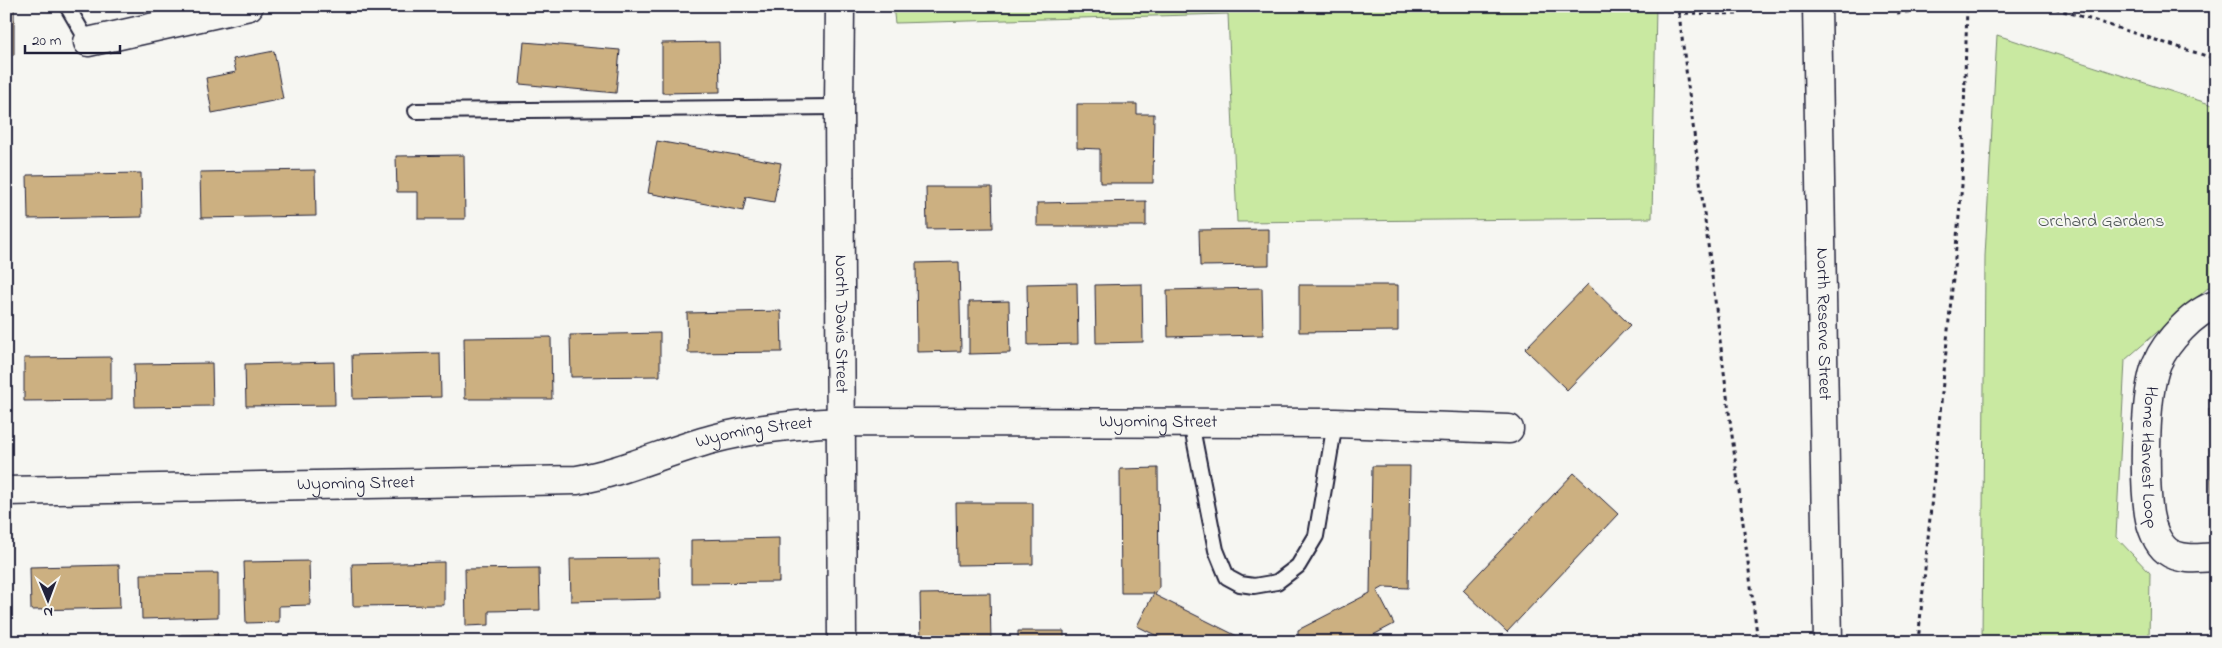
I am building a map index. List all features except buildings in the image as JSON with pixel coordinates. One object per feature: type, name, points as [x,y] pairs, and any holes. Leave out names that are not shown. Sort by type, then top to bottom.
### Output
[{"type":"main road","points":[[88,42],[249,6]]},
{"type":"main road","name":"North Davis Street","points":[[840,6],[842,642]]},
{"type":"main road","name":"North Reserve Street","points":[[1817,6],[1828,642]]},
{"type":"main road","name":"Home Harvest Loop","points":[[2216,305],[2208,307],[2175,335],[2157,363],[2148,402],[2146,472],[2149,515],[2157,539],[2168,552],[2186,558],[2216,558]]},
{"type":"main road","name":"Wyoming Street","points":[[6,491],[577,480],[602,476],[712,440],[762,429],[794,424],[842,422],[1335,423],[1508,429]]},
{"type":"lane","points":[[67,6],[88,42]]},
{"type":"lane","points":[[416,111],[839,108]]},
{"type":"lane","points":[[1191,423],[1216,550],[1227,576],[1240,584],[1254,586],[1277,582],[1298,566],[1316,536],[1335,423]]},
{"type":"path","points":[[1678,6],[1677,13],[1758,642]]},
{"type":"path","points":[[1898,13],[1945,8],[1947,6]]},
{"type":"path","points":[[1918,642],[1962,185],[1967,6]]},
{"type":"path","points":[[2048,6],[2216,59]]},
{"type":"path","points":[[1677,13],[1739,14]]},
{"type":"green space","points":[[893,6],[1656,6],[1652,218],[1237,222],[1228,14],[895,23]]},
{"type":"green space","name":"Orchard Gardens","points":[[1997,35],[2216,106],[2216,281],[2125,360],[2116,537],[2150,573],[2149,642],[1982,642],[1985,256]]}]
